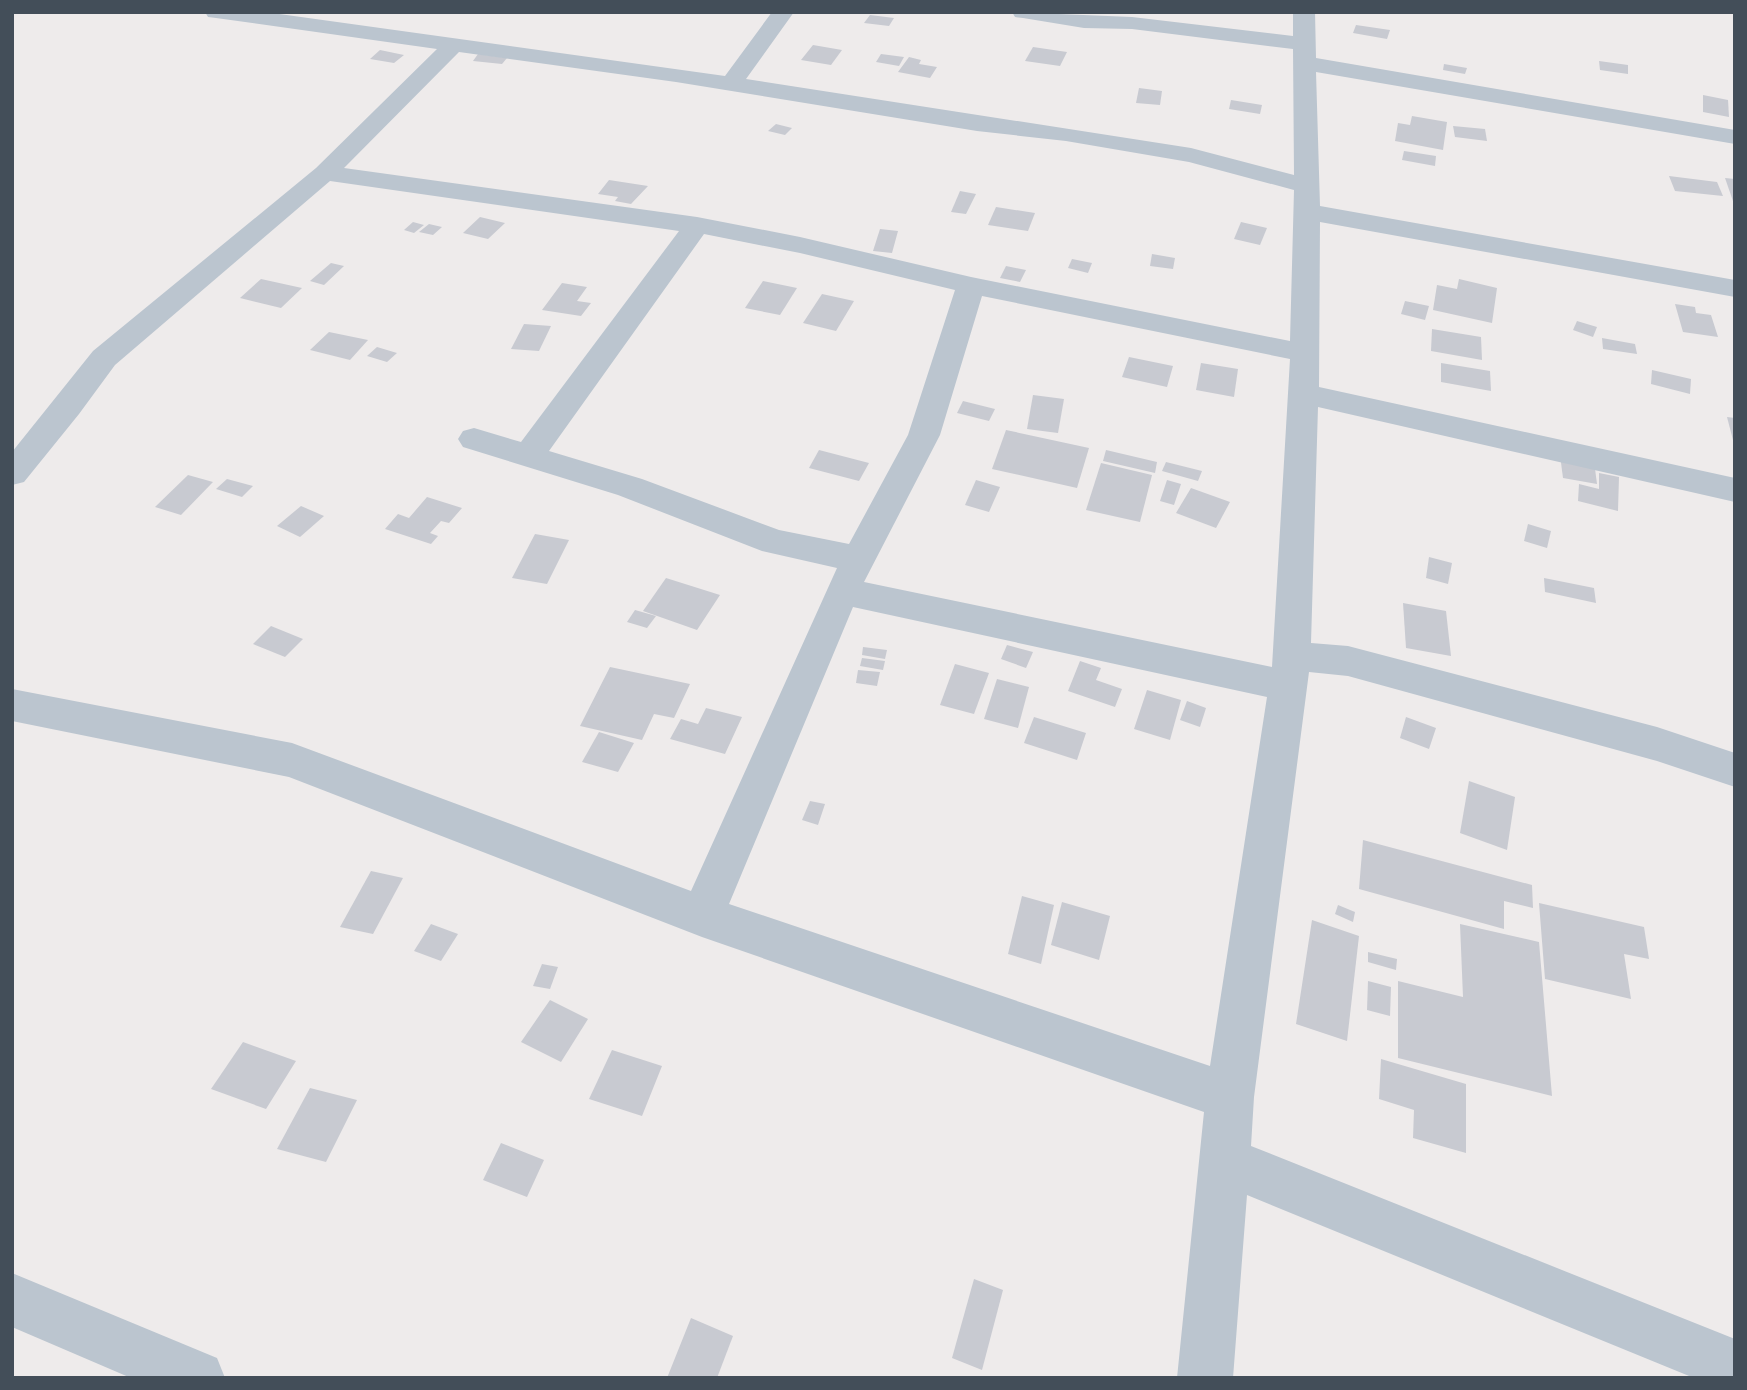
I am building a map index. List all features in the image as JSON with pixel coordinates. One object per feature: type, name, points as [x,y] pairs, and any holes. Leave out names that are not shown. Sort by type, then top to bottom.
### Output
[{"type":"street","points":[[216,12],[731,84],[1191,155],[1307,199],[1735,289]]},
{"type":"street","points":[[731,84],[783,12]]},
{"type":"street","points":[[1023,12],[1084,22],[1132,23],[1305,40],[1735,136]]},
{"type":"street","points":[[1205,1378],[1230,1097],[1290,671],[1305,353],[1305,40]]},
{"type":"street","points":[[12,474],[68,407],[104,358],[325,173],[452,46]]},
{"type":"street","points":[[325,173],[697,225],[800,245],[971,285],[1305,353]]},
{"type":"street","points":[[530,454],[697,225]]},
{"type":"street","points":[[702,916],[842,591],[924,435],[971,285]]},
{"type":"street","points":[[1304,394],[1735,490]]},
{"type":"street","points":[[474,439],[631,487],[774,542],[858,559]]},
{"type":"street","points":[[842,591],[1057,639],[1290,671],[1348,662],[1657,744],[1735,770]]},
{"type":"street","points":[[12,705],[292,760],[702,916],[1230,1097]]},
{"type":"street","points":[[1225,1161],[1735,1367]]},
{"type":"street","points":[[12,1300],[197,1378]]},
{"type":"building","points":[[870,15],[894,18],[889,26],[864,23]]},
{"type":"building","points":[[1356,25],[1390,30],[1387,39],[1353,33]]},
{"type":"building","points":[[813,45],[842,50],[831,65],[801,60]]},
{"type":"building","points":[[1033,47],[1067,52],[1060,66],[1025,61]]},
{"type":"building","points":[[380,50],[404,55],[394,63],[370,59]]},
{"type":"building","points":[[478,54],[507,58],[502,64],[473,61]]},
{"type":"building","points":[[881,54],[904,57],[899,66],[876,62]]},
{"type":"building","points":[[909,57],[921,60],[919,64],[937,67],[930,78],[898,72]]},
{"type":"building","points":[[1599,61],[1628,65],[1628,74],[1600,70]]},
{"type":"building","points":[[1444,64],[1467,68],[1465,74],[1443,70]]},
{"type":"building","points":[[1139,88],[1162,91],[1160,105],[1136,103]]},
{"type":"building","points":[[1703,95],[1728,100],[1729,117],[1703,112]]},
{"type":"building","points":[[1231,100],[1262,105],[1260,114],[1229,109]]},
{"type":"building","points":[[1412,116],[1447,122],[1443,150],[1395,141],[1398,123],[1410,125]]},
{"type":"building","points":[[776,124],[792,128],[785,135],[768,131]]},
{"type":"building","points":[[1453,126],[1485,129],[1487,141],[1455,137]]},
{"type":"building","points":[[1404,151],[1436,156],[1435,166],[1402,160]]},
{"type":"building","points":[[1669,176],[1717,182],[1723,196],[1675,191]]},
{"type":"building","points":[[1725,178],[1735,179],[1735,204],[1734,204]]},
{"type":"building","points":[[609,180],[648,186],[631,204],[615,201],[618,197],[598,194]]},
{"type":"building","points":[[960,191],[976,194],[966,214],[951,212]]},
{"type":"building","points":[[996,207],[1035,213],[1028,231],[988,225]]},
{"type":"building","points":[[480,217],[505,223],[488,239],[463,233]]},
{"type":"building","points":[[413,222],[424,225],[414,233],[404,230]]},
{"type":"building","points":[[1241,222],[1267,228],[1260,245],[1234,239]]},
{"type":"building","points":[[429,224],[442,227],[433,235],[419,232]]},
{"type":"building","points":[[880,229],[898,231],[892,253],[873,251]]},
{"type":"building","points":[[1152,254],[1175,258],[1173,269],[1150,266]]},
{"type":"building","points":[[1072,259],[1092,263],[1088,273],[1068,268]]},
{"type":"building","points":[[331,263],[344,266],[324,285],[310,281]]},
{"type":"building","points":[[1006,266],[1026,270],[1020,282],[1000,278]]},
{"type":"building","points":[[261,279],[302,288],[281,308],[240,298]]},
{"type":"building","points":[[1459,279],[1497,288],[1492,323],[1433,310],[1437,285],[1457,289]]},
{"type":"building","points":[[763,281],[797,288],[780,315],[745,308]]},
{"type":"building","points":[[562,283],[587,287],[577,301],[591,303],[581,316],[542,310]]},
{"type":"building","points":[[822,294],[854,301],[836,331],[803,323]]},
{"type":"building","points":[[1405,301],[1429,306],[1425,320],[1401,314]]},
{"type":"building","points":[[1675,304],[1695,307],[1696,313],[1711,315],[1718,337],[1683,332]]},
{"type":"building","points":[[1577,321],[1597,327],[1593,337],[1573,330]]},
{"type":"building","points":[[524,324],[551,326],[539,351],[511,349]]},
{"type":"building","points":[[1432,329],[1481,337],[1482,360],[1431,351]]},
{"type":"building","points":[[329,332],[368,340],[350,360],[310,350]]},
{"type":"building","points":[[1602,338],[1635,344],[1637,354],[1603,349]]},
{"type":"building","points":[[377,347],[397,353],[387,362],[367,356]]},
{"type":"building","points":[[1129,357],[1173,366],[1167,387],[1122,377]]},
{"type":"building","points":[[1201,363],[1238,369],[1234,397],[1196,390]]},
{"type":"building","points":[[1441,363],[1490,371],[1491,391],[1441,382]]},
{"type":"building","points":[[1652,370],[1691,379],[1690,394],[1651,384]]},
{"type":"building","points":[[1033,395],[1064,399],[1058,433],[1027,429]]},
{"type":"building","points":[[963,401],[995,409],[989,421],[957,413]]},
{"type":"building","points":[[1727,417],[1735,418],[1735,444],[1734,444]]},
{"type":"building","points":[[1006,430],[1089,448],[1077,488],[992,469]]},
{"type":"building","points":[[819,450],[869,463],[859,481],[809,468]]},
{"type":"building","points":[[1106,450],[1157,462],[1155,473],[1103,461]]},
{"type":"building","points":[[1560,455],[1594,461],[1597,484],[1563,478]]},
{"type":"building","points":[[1166,462],[1202,471],[1198,481],[1162,471]]},
{"type":"building","points":[[1101,463],[1152,475],[1140,522],[1086,510]]},
{"type":"building","points":[[1599,473],[1619,477],[1618,511],[1578,501],[1579,484],[1599,489]]},
{"type":"building","points":[[188,475],[213,482],[181,515],[155,507]]},
{"type":"building","points":[[227,479],[253,486],[242,497],[216,489]]},
{"type":"building","points":[[976,480],[1000,487],[989,512],[965,505]]},
{"type":"building","points":[[1167,480],[1181,484],[1174,505],[1160,501]]},
{"type":"building","points":[[1191,488],[1230,502],[1216,528],[1176,513]]},
{"type":"building","points":[[427,497],[462,508],[449,523],[441,521],[430,533],[438,536],[431,544],[385,529],[398,514],[409,518]]},
{"type":"building","points":[[301,506],[324,516],[300,537],[277,526]]},
{"type":"building","points":[[1528,524],[1551,531],[1547,548],[1524,541]]},
{"type":"building","points":[[535,534],[569,540],[547,584],[512,578]]},
{"type":"building","points":[[1429,557],[1452,563],[1448,584],[1426,578]]},
{"type":"building","points":[[666,578],[720,595],[697,630],[643,611]]},
{"type":"building","points":[[1544,578],[1594,588],[1596,603],[1545,592]]},
{"type":"building","points":[[1403,603],[1446,611],[1451,656],[1406,648]]},
{"type":"building","points":[[635,610],[656,616],[647,628],[627,622]]},
{"type":"building","points":[[271,626],[303,639],[285,657],[253,644]]},
{"type":"building","points":[[1007,645],[1033,652],[1026,668],[1001,659]]},
{"type":"building","points":[[863,647],[887,650],[885,659],[862,655]]},
{"type":"building","points":[[862,658],[885,661],[883,670],[860,666]]},
{"type":"building","points":[[1080,661],[1101,668],[1096,680],[1122,689],[1115,707],[1068,691]]},
{"type":"building","points":[[955,664],[989,673],[974,714],[940,705]]},
{"type":"building","points":[[610,667],[690,684],[674,718],[654,714],[642,740],[580,726]]},
{"type":"building","points":[[858,670],[880,672],[877,686],[856,683]]},
{"type":"building","points":[[997,679],[1029,687],[1018,728],[984,719]]},
{"type":"building","points":[[1147,690],[1181,700],[1170,740],[1134,729]]},
{"type":"building","points":[[1187,701],[1206,708],[1200,727],[1180,720]]},
{"type":"building","points":[[706,708],[742,717],[725,754],[670,739],[681,719],[698,724]]},
{"type":"building","points":[[1034,717],[1086,733],[1077,760],[1024,743]]},
{"type":"building","points":[[1406,717],[1436,728],[1429,749],[1400,738]]},
{"type":"building","points":[[599,732],[634,743],[618,772],[582,762]]},
{"type":"building","points":[[1469,781],[1515,797],[1507,850],[1460,833]]},
{"type":"building","points":[[810,801],[825,804],[818,825],[802,820]]},
{"type":"building","points":[[1363,840],[1532,885],[1533,908],[1504,901],[1504,929],[1359,889]]},
{"type":"building","points":[[371,871],[403,878],[373,934],[340,927]]},
{"type":"building","points":[[1022,896],[1054,905],[1041,964],[1008,954]]},
{"type":"building","points":[[1062,902],[1110,916],[1099,960],[1051,945]]},
{"type":"building","points":[[1539,903],[1644,927],[1649,959],[1624,954],[1631,999],[1545,979]]},
{"type":"building","points":[[1338,905],[1355,912],[1353,922],[1335,914]]},
{"type":"building","points":[[1312,920],[1359,936],[1347,1041],[1296,1024]]},
{"type":"building","points":[[431,924],[458,934],[441,961],[414,951]]},
{"type":"building","points":[[1460,924],[1539,942],[1552,1096],[1398,1058],[1398,981],[1463,997]]},
{"type":"building","points":[[1368,952],[1397,959],[1396,970],[1368,962]]},
{"type":"building","points":[[542,964],[558,967],[550,989],[533,986]]},
{"type":"building","points":[[1368,981],[1391,987],[1390,1016],[1367,1010]]},
{"type":"building","points":[[550,1000],[588,1019],[561,1062],[521,1042]]},
{"type":"building","points":[[243,1042],[296,1061],[266,1109],[211,1089]]},
{"type":"building","points":[[612,1050],[662,1066],[642,1116],[589,1099]]},
{"type":"building","points":[[1381,1059],[1466,1084],[1466,1153],[1413,1138],[1414,1110],[1379,1099]]},
{"type":"building","points":[[310,1088],[357,1100],[326,1162],[277,1149]]},
{"type":"building","points":[[501,1143],[544,1160],[527,1197],[483,1180]]},
{"type":"building","points":[[974,1279],[1003,1290],[982,1370],[952,1358]]},
{"type":"building","points":[[691,1318],[733,1336],[717,1378],[667,1378]]}]
